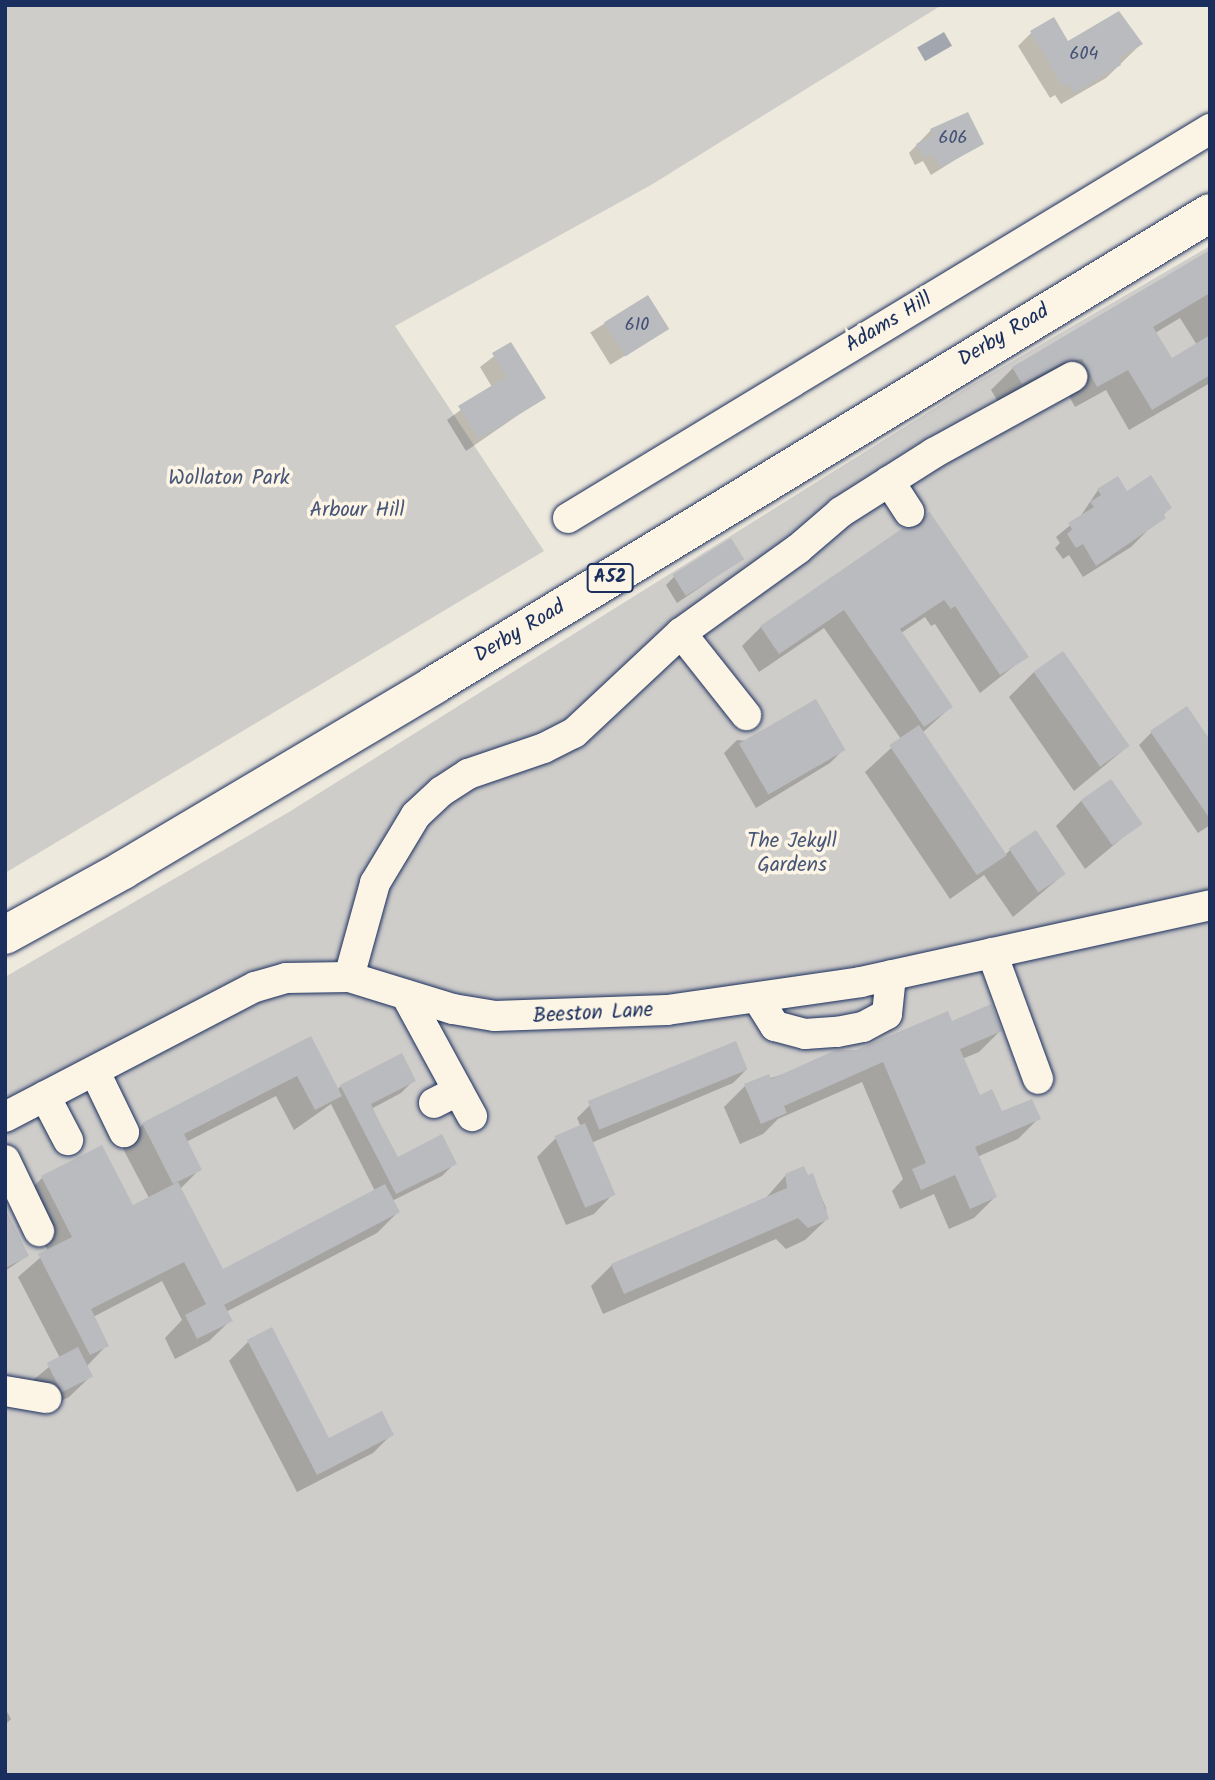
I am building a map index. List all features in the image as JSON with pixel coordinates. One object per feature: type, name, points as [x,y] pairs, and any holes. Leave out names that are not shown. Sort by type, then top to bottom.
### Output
[{"type":"highway","name":"Derby Road","points":[[5,935],[123,870],[445,678],[1210,212]]},
{"type":"street","name":"Adams Hill","points":[[568,518],[1210,129]]},
{"type":"street","points":[[349,977],[375,883],[416,815],[468,774],[544,748],[574,733],[681,633],[889,481],[1072,377]]},
{"type":"street","points":[[889,481],[909,512]]},
{"type":"street","points":[[681,633],[746,715]]},
{"type":"street","name":"Beeston Lane","points":[[5,1118],[255,986],[317,974],[349,977],[475,1014],[521,1018],[667,1010],[758,999],[891,975],[1210,905]]},
{"type":"street","points":[[992,953],[1038,1079]]},
{"type":"street","points":[[758,999],[775,1026],[805,1034],[837,1032],[863,1027],[887,1014],[891,975]]},
{"type":"street","points":[[406,995],[455,1103]]},
{"type":"street","points":[[95,1072],[124,1132]]},
{"type":"street","points":[[46,1096],[68,1140]]},
{"type":"street","points":[[5,1160],[39,1231]]},
{"type":"street","points":[[5,1391],[46,1398]]},
{"type":"green space","name":"Wollaton Park","points":[[5,5],[942,5],[651,185],[395,326],[544,551],[5,873]]},
{"type":"green space","name":"The Jekyll Gardens","points":[[1210,246],[1210,1775],[5,1775],[5,977],[289,812],[975,383]]},
{"type":"shaded area","points":[[944,32],[952,46],[925,61],[917,48]]},
{"type":"building","points":[[1119,11],[1143,44],[1118,59],[1121,65],[1074,93],[1068,83],[1063,87],[1030,31],[1054,17],[1068,41]]},
{"type":"building","points":[[968,112],[984,144],[940,168],[932,154],[924,158],[916,144],[933,135],[930,129]]},
{"type":"building","points":[[1210,250],[1210,293],[1153,327],[1172,358],[1210,335],[1210,375],[1152,410],[1128,370],[1097,387],[1082,359],[1064,362],[1022,384],[1012,367]]},
{"type":"building","points":[[648,295],[669,329],[625,356],[604,323]]},
{"type":"building","points":[[511,342],[546,398],[479,439],[458,406],[506,377],[492,353]]},
{"type":"building","points":[[1151,475],[1172,508],[1163,514],[1166,518],[1096,566],[1083,544],[1076,548],[1067,534],[1072,529],[1068,523],[1094,507],[1090,502],[1101,495],[1097,489],[1118,476],[1127,491]]},
{"type":"building","points":[[929,511],[1029,657],[1000,675],[955,606],[951,609],[944,600],[900,629],[953,707],[924,727],[844,610],[779,654],[760,626],[903,528],[919,526]]},
{"type":"building","points":[[731,538],[744,559],[686,596],[672,575]]},
{"type":"building","points":[[1063,651],[1130,746],[1100,767],[1034,672]]},
{"type":"building","points":[[816,699],[846,750],[768,795],[739,744]]},
{"type":"building","points":[[1187,706],[1210,740],[1210,819],[1150,731]]},
{"type":"building","points":[[919,725],[1007,855],[977,875],[889,745]]},
{"type":"building","points":[[1111,779],[1143,824],[1112,845],[1081,800]]},
{"type":"building","points":[[1036,830],[1066,874],[1038,892],[1009,848]]},
{"type":"building","points":[[991,1004],[1002,1031],[960,1049],[980,1095],[992,1089],[1002,1111],[1032,1099],[1041,1119],[975,1147],[997,1197],[970,1209],[955,1175],[921,1190],[912,1169],[926,1163],[883,1062],[784,1106],[787,1113],[761,1124],[744,1084],[769,1074],[771,1079],[836,1050],[856,1050],[948,1011],[952,1021]]},
{"type":"building","points":[[311,1036],[342,1096],[315,1110],[297,1076],[184,1134],[202,1170],[173,1184],[142,1123]]},
{"type":"building","points":[[736,1041],[748,1070],[599,1130],[588,1101]]},
{"type":"building","points":[[402,1053],[416,1081],[371,1104],[380,1123],[398,1157],[442,1134],[457,1164],[396,1194],[340,1085]]},
{"type":"building","points":[[585,1123],[615,1195],[585,1208],[555,1136]]},
{"type":"building","points":[[102,1145],[133,1205],[178,1182],[223,1269],[385,1184],[400,1212],[224,1305],[233,1321],[197,1339],[185,1315],[206,1304],[184,1262],[91,1309],[109,1346],[90,1355],[38,1254],[72,1237],[41,1176]]},
{"type":"building","points":[[804,1166],[808,1175],[813,1173],[829,1219],[808,1228],[798,1218],[624,1294],[611,1264],[787,1188],[785,1174]]},
{"type":"building","points":[[5,1208],[29,1256],[5,1268]]},
{"type":"building","points":[[272,1327],[329,1438],[382,1411],[394,1435],[317,1475],[247,1340]]},
{"type":"building","points":[[78,1347],[93,1376],[62,1392],[47,1363]]},
{"type":"park label","name":"Arbour Hill","points":[[357,511]]}]
